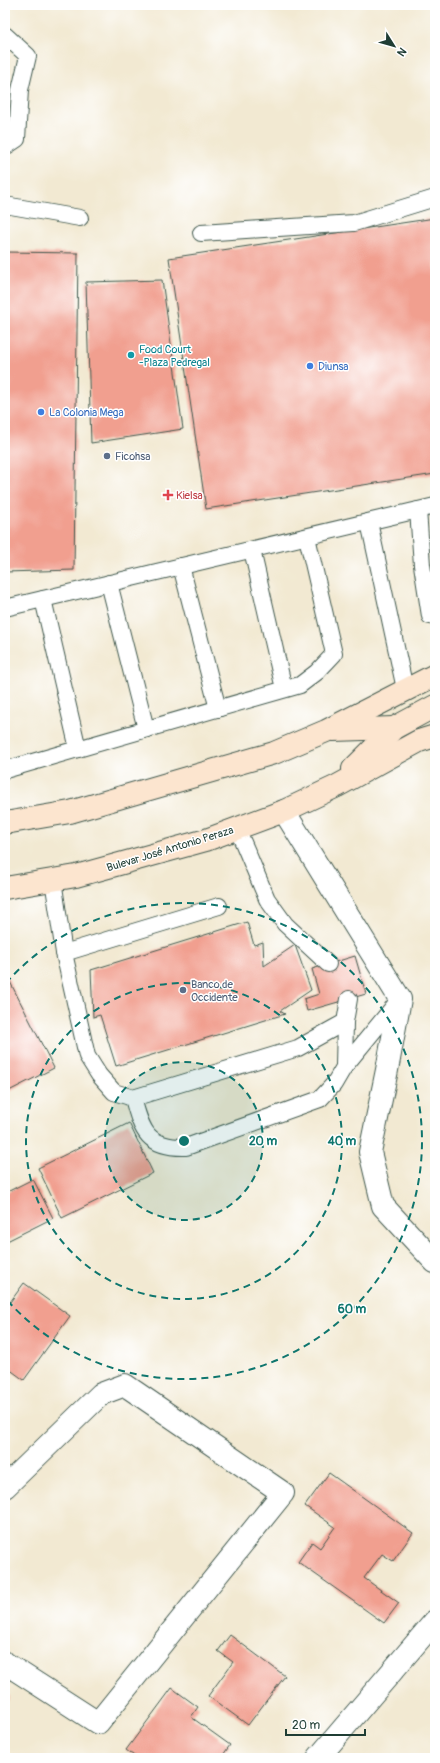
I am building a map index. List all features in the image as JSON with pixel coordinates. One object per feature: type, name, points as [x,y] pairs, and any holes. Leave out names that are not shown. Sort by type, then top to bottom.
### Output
[{"type":"main road","points":[[5,823],[70,812],[274,754],[326,731],[405,689],[435,675]]},
{"type":"main road","points":[[337,786],[394,728],[435,706]]},
{"type":"main road","points":[[326,731],[394,728]]},
{"type":"main road","name":"Bulevar José Antonio Peraza","points":[[5,888],[76,876],[206,840],[284,811],[337,786],[419,741],[435,736]]},
{"type":"street","points":[[284,811],[400,999],[370,1152],[383,1206],[435,1262]]},
{"type":"street","points":[[5,1488],[102,1394],[125,1386],[284,1493],[98,1723],[5,1663]]},
{"type":"street","points":[[318,1758],[435,1621]]},
{"type":"lane","points":[[5,35],[28,56],[20,90],[17,139],[5,147]]},
{"type":"lane","points":[[201,233],[354,223],[435,198]]},
{"type":"lane","points":[[5,205],[80,218]]},
{"type":"lane","points":[[5,608],[435,506]]},
{"type":"lane","points":[[418,510],[422,565],[430,616],[435,617]]},
{"type":"lane","points":[[368,522],[405,689]]},
{"type":"lane","points":[[5,770],[300,685],[317,672],[334,654],[307,536]]},
{"type":"lane","points":[[252,550],[284,689]]},
{"type":"lane","points":[[181,566],[218,708]]},
{"type":"lane","points":[[109,583],[146,730]]},
{"type":"lane","points":[[43,599],[78,749]]},
{"type":"lane","points":[[237,828],[267,899],[285,924],[328,964]]},
{"type":"lane","points":[[53,880],[64,953],[87,1056],[99,1075],[114,1092],[133,1098],[298,1048],[345,1022]]},
{"type":"lane","points":[[64,953],[219,906]]},
{"type":"lane","points":[[344,1067],[345,1022],[349,999]]},
{"type":"lane","points":[[133,1098],[138,1117],[150,1139],[168,1148],[186,1147],[320,1099],[334,1084],[344,1067],[400,999]]},
{"type":"building","name":"Diunsa","points":[[435,218],[435,474],[206,509],[169,258]]},
{"type":"building","name":"La Colonia Mega","points":[[5,252],[78,253],[74,570],[5,572]]},
{"type":"building","name":"Food Court -Plaza Pedregal","points":[[162,280],[183,429],[91,443],[86,282]]},
{"type":"building","name":"Banco de Occidente","points":[[247,922],[254,945],[263,942],[264,966],[295,945],[311,990],[280,1011],[285,1014],[116,1066],[100,1015],[93,1017],[91,970]]},
{"type":"building","points":[[355,956],[366,994],[307,1011],[304,999],[319,994],[312,969]]},
{"type":"building","points":[[5,972],[54,1068],[5,1093]]},
{"type":"building","points":[[129,1123],[153,1173],[62,1218],[38,1168]]},
{"type":"building","points":[[33,1179],[53,1218],[5,1242],[5,1193]]},
{"type":"building","points":[[24,1283],[70,1316],[24,1380],[5,1366],[5,1309]]},
{"type":"building","points":[[329,1473],[413,1533],[393,1561],[382,1554],[364,1578],[399,1603],[384,1623],[298,1562],[312,1542],[320,1548],[335,1527],[305,1506]]},
{"type":"building","points":[[230,1635],[285,1676],[248,1725],[208,1696],[233,1662],[218,1651]]},
{"type":"building","points":[[172,1688],[198,1707],[191,1717],[230,1745],[221,1758],[137,1758],[126,1750]]},
{"type":"building","points":[[5,1693],[10,1697],[5,1705]]},
{"type":"place","name":"Food Court -Plaza Pedregal","points":[[131,355]]},
{"type":"place","name":"Diunsa","points":[[310,366]]},
{"type":"place","name":"La Colonia Mega","points":[[41,412]]},
{"type":"place","name":"Ficohsa","points":[[107,456]]},
{"type":"place","name":"Kielsa","points":[[168,495]]},
{"type":"place","name":"Banco de Occidente","points":[[183,990]]}]
